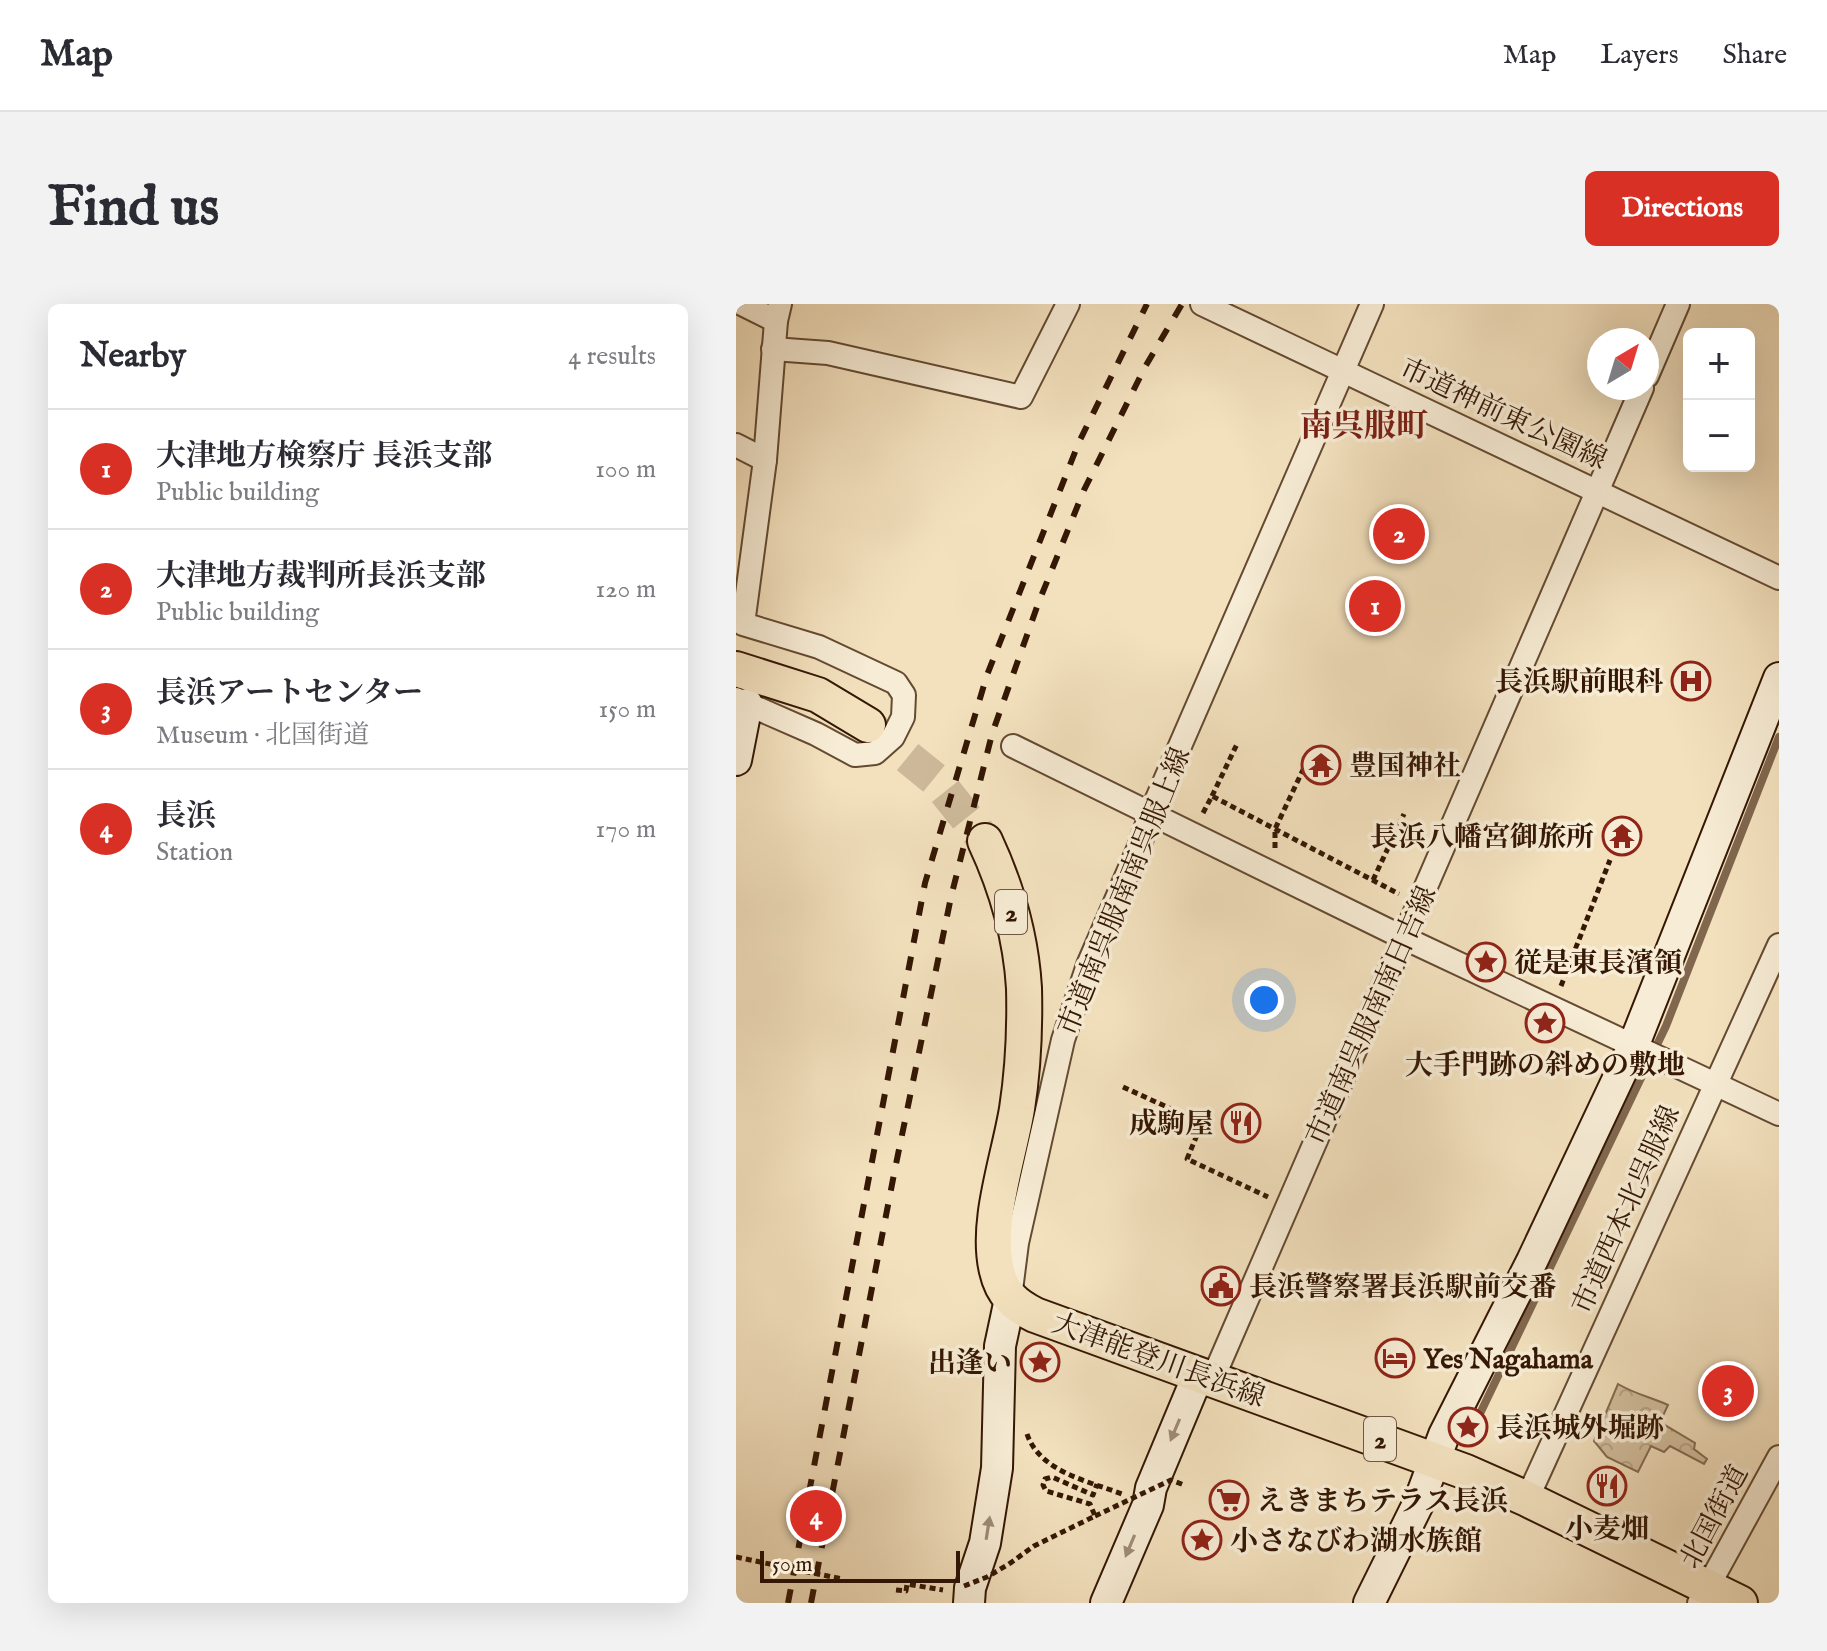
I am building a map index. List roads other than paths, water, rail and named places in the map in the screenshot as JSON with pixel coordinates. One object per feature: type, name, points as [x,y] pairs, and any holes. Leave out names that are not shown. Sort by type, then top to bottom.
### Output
[{"type":"main road","points":[[736,669],[818,695],[868,725]]},
{"type":"main road","name":"2","points":[[985,841],[1011,913],[1024,986],[1022,1063],[1017,1108],[996,1221],[994,1248],[997,1271],[1010,1299]]},
{"type":"main road","name":"大津能登川長浜線","points":[[1010,1299],[1035,1315],[1435,1460],[1527,1499],[1704,1596],[1740,1603]]},
{"type":"street","points":[[736,760],[742,702],[816,734],[855,755],[875,753],[893,737],[903,717],[904,695],[896,683],[819,647],[740,629],[744,551],[765,460],[778,313],[742,304]]},
{"type":"street","points":[[773,349],[828,353],[1021,397],[1068,304]]},
{"type":"street","name":"市道神前東公園線","points":[[1202,304],[1779,578]]},
{"type":"street","name":"市道南呉服南南呉服上線","points":[[966,1595],[985,1543],[997,1468],[1000,1346],[1017,1243],[1063,1040],[1088,965],[1150,815],[1372,304]]},
{"type":"street","points":[[1659,348],[1678,304]]},
{"type":"street","name":"市道南呉服南南日吉線","points":[[1106,1603],[1148,1505],[1151,1488],[1287,1206],[1637,400]]},
{"type":"street","points":[[736,445],[765,460]]},
{"type":"street","points":[[1369,1603],[1419,1502],[1444,1435],[1532,1261],[1646,1053],[1779,678]]},
{"type":"street","points":[[1013,746],[1276,877],[1779,1114]]},
{"type":"street","name":"市道西本北呉服線","points":[[1527,1499],[1779,945]]},
{"type":"street","name":"北国街道","points":[[1704,1596],[1779,1457]]},
{"type":"waterway","points":[[1475,1424],[1666,1026],[1779,737]]},
{"type":"tunnel","points":[[868,725],[937,781],[985,841]]},
{"type":"railway","points":[[788,1603],[925,883],[987,675],[1079,442],[1147,304]]},
{"type":"railway","points":[[811,1603],[951,897],[992,734],[1038,604],[1084,490],[1145,367],[1182,304]]},
{"type":"place","name":"大津地方裁判所長浜支部","points":[[1399,534]]},
{"type":"place","name":"大津地方検察庁 長浜支部","points":[[1375,606]]},
{"type":"place","name":"長浜駅前眼科","points":[[1691,681]]},
{"type":"place","name":"豊国神社","points":[[1321,765]]},
{"type":"place","name":"長浜八幡宮御旅所","points":[[1622,836]]},
{"type":"place","name":"従是東長濱領","points":[[1486,962]]},
{"type":"place","name":"大手門跡の斜めの敷地","points":[[1545,1023]]},
{"type":"place","name":"成駒屋","points":[[1241,1123]]},
{"type":"place","name":"長浜警察署長浜駅前交番","points":[[1221,1286]]},
{"type":"place","name":"Yes Nagahama","points":[[1395,1358]]},
{"type":"place","name":"出逢い","points":[[1040,1362]]},
{"type":"place","name":"長浜アートセンター","points":[[1728,1391]]},
{"type":"place","name":"長浜城外堀跡","points":[[1468,1427]]},
{"type":"place","name":"小麦畑","points":[[1607,1486]]},
{"type":"place","name":"えきまちテラス長浜","points":[[1229,1500]]},
{"type":"place","name":"長浜","points":[[816,1516]]},
{"type":"place","name":"小さなびわ湖水族館","points":[[1202,1540]]},
{"type":"district","name":"南呉服町","points":[[1364,425]]}]
